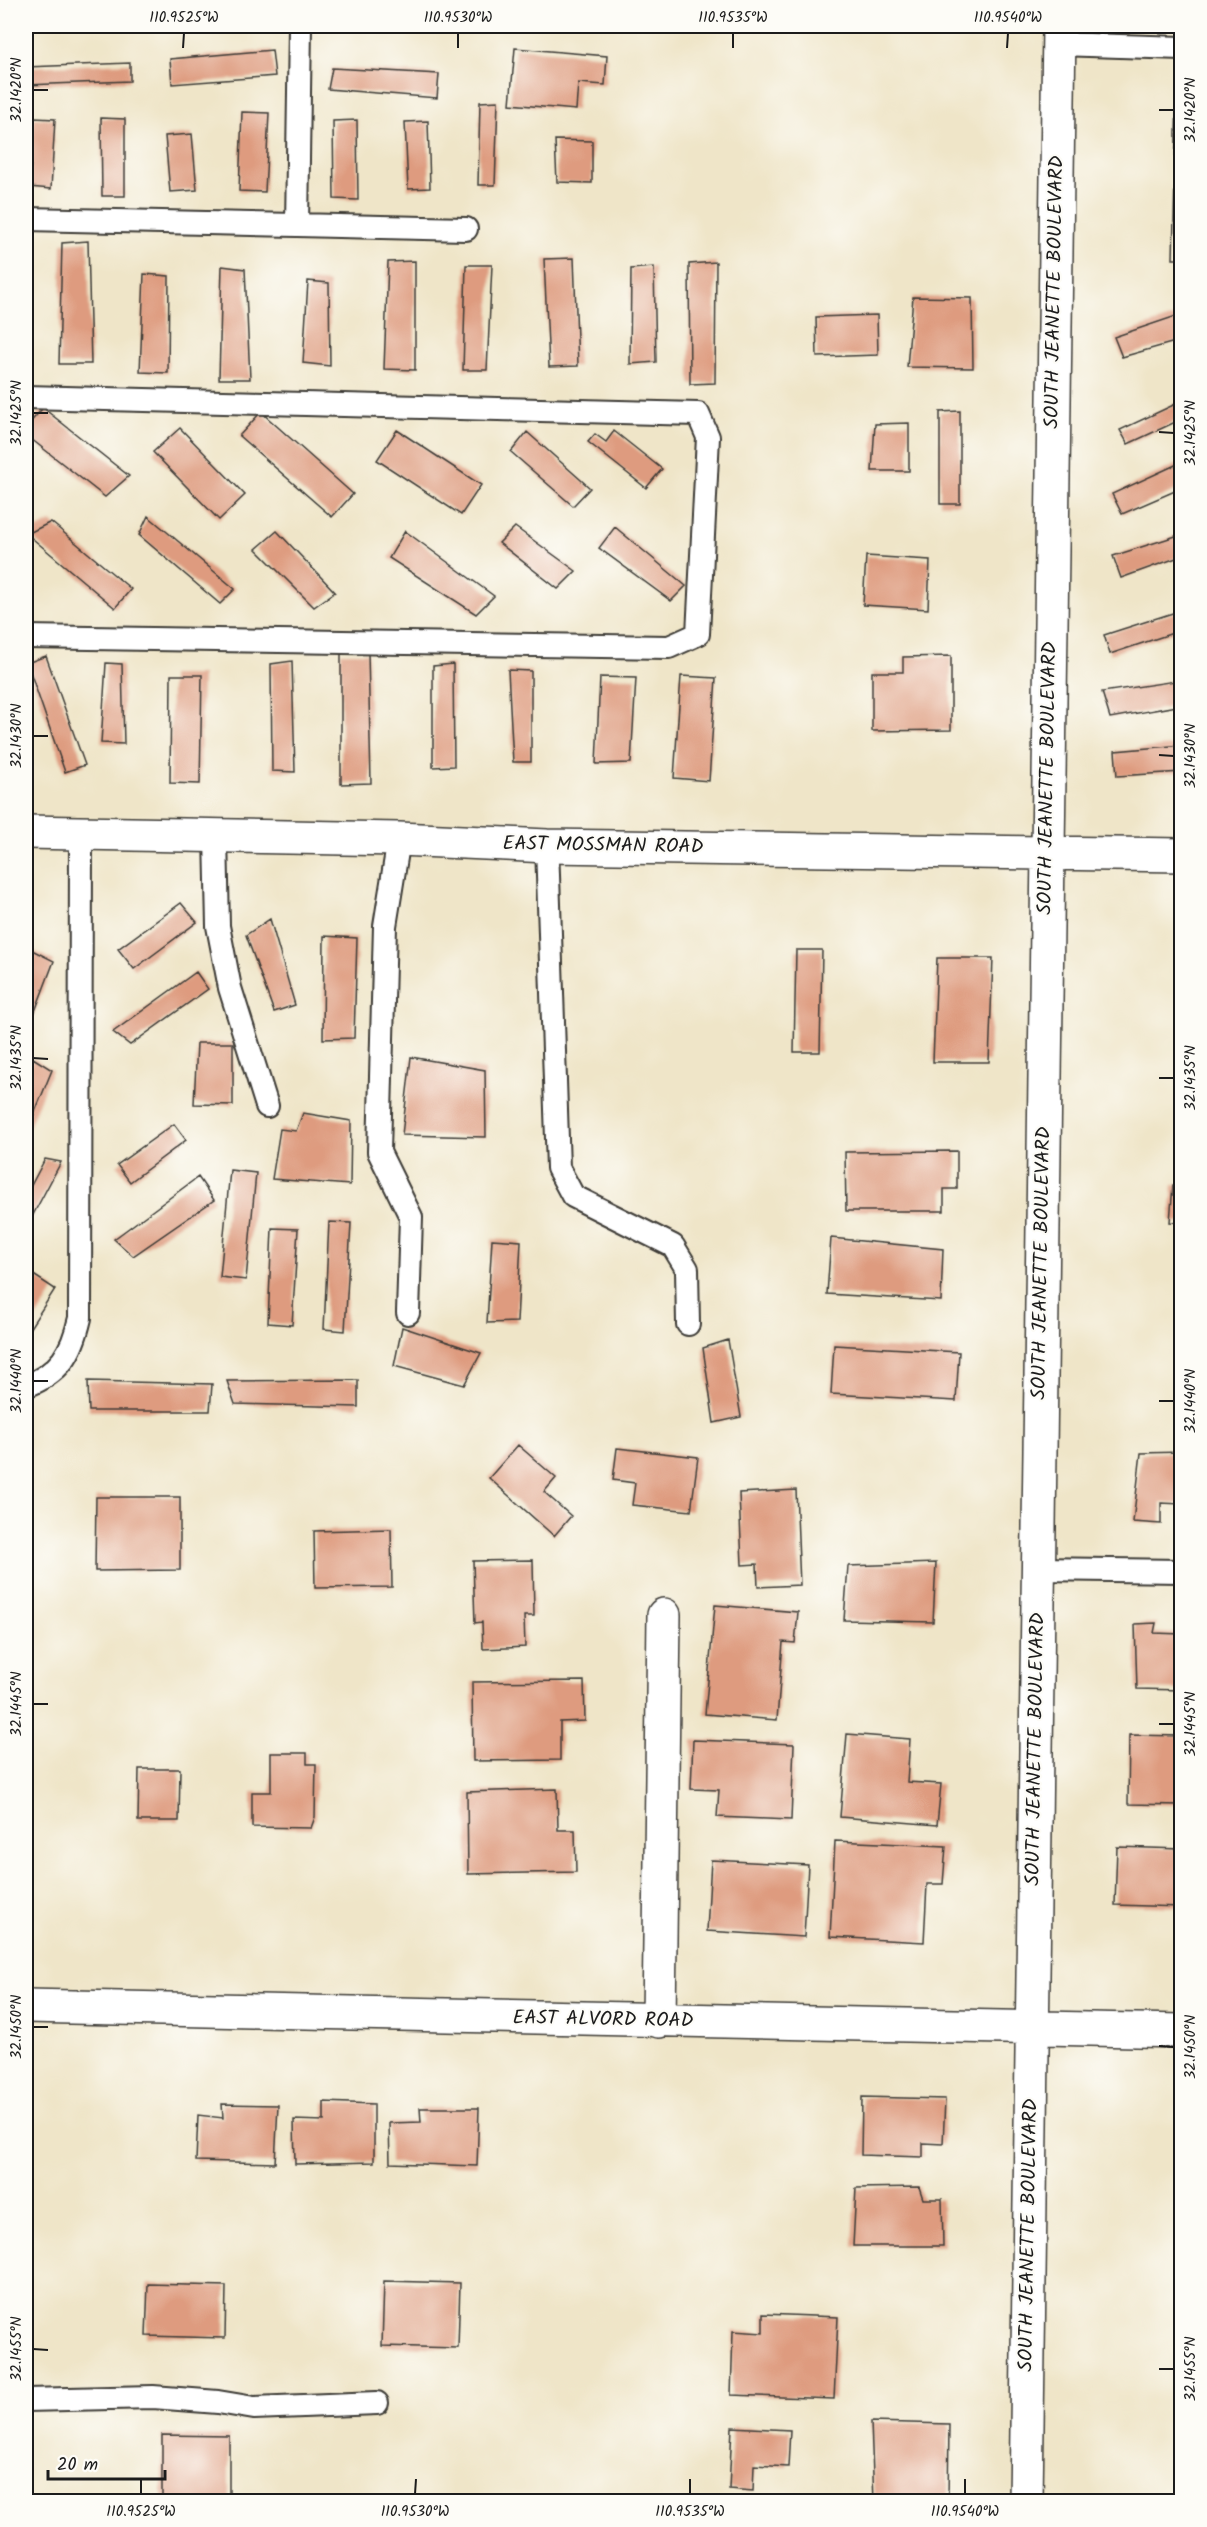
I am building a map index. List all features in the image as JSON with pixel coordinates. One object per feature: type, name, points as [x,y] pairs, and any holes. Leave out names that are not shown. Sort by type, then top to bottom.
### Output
[{"type":"street","name":"SOUTH JEANETTE BOULEVARD","points":[[1026,2502],[1058,35]]},
{"type":"street","name":"EAST MOSSMAN ROAD","points":[[26,832],[399,839],[547,846],[1047,855],[1182,855]]},
{"type":"street","points":[[659,2021],[664,1615]]},
{"type":"street","name":"EAST ALVORD ROAD","points":[[26,2007],[1182,2031]]},
{"type":"lane","points":[[297,225],[300,26]]},
{"type":"lane","points":[[1058,35],[1182,48]]},
{"type":"lane","points":[[26,219],[466,229]]},
{"type":"lane","points":[[26,397],[698,414],[708,437],[698,634],[669,647],[26,637]]},
{"type":"lane","points":[[26,1386],[43,1379],[58,1367],[74,1345],[80,1318],[81,833]]},
{"type":"lane","points":[[216,836],[218,926],[230,988],[267,1106]]},
{"type":"lane","points":[[399,839],[385,926],[380,1152],[411,1217],[408,1313]]},
{"type":"lane","points":[[547,846],[558,1168],[573,1196],[673,1246],[687,1269],[688,1324]]},
{"type":"lane","points":[[1038,1569],[1182,1571]]},
{"type":"lane","points":[[26,2400],[153,2397],[218,2402],[254,2408],[377,2403]]},
{"type":"building","points":[[515,48],[607,56],[605,85],[578,83],[576,110],[510,104]]},
{"type":"building","points":[[272,50],[275,76],[172,84],[170,59]]},
{"type":"building","points":[[130,63],[130,81],[26,85],[26,67]]},
{"type":"building","points":[[332,68],[439,74],[437,98],[328,89]]},
{"type":"building","points":[[1177,93],[1182,93],[1182,259],[1173,259]]},
{"type":"building","points":[[498,101],[495,185],[478,185],[480,102]]},
{"type":"building","points":[[242,112],[269,113],[265,192],[239,191]]},
{"type":"building","points":[[34,118],[55,119],[51,189],[29,187]]},
{"type":"building","points":[[101,118],[125,119],[125,196],[102,196]]},
{"type":"building","points":[[357,120],[358,200],[334,199],[333,121]]},
{"type":"building","points":[[428,121],[430,188],[408,189],[405,122]]},
{"type":"building","points":[[192,134],[197,190],[170,192],[165,136]]},
{"type":"building","points":[[555,140],[592,141],[592,183],[557,182]]},
{"type":"building","points":[[88,241],[91,364],[59,364],[62,243]]},
{"type":"building","points":[[574,258],[578,366],[549,367],[544,259]]},
{"type":"building","points":[[415,261],[415,370],[384,369],[388,262]]},
{"type":"building","points":[[716,262],[715,383],[690,384],[689,264]]},
{"type":"building","points":[[466,265],[492,265],[487,370],[463,370]]},
{"type":"building","points":[[222,266],[245,269],[250,379],[219,379]]},
{"type":"building","points":[[654,267],[656,362],[630,364],[631,269]]},
{"type":"building","points":[[144,274],[169,276],[168,373],[140,372]]},
{"type":"building","points":[[308,281],[329,283],[330,366],[303,363]]},
{"type":"building","points":[[913,297],[972,298],[973,368],[907,367]]},
{"type":"building","points":[[1182,314],[1182,340],[1122,357],[1114,337]]},
{"type":"building","points":[[877,315],[878,355],[817,357],[816,317]]},
{"type":"building","points":[[1182,401],[1182,419],[1128,444],[1120,430]]},
{"type":"building","points":[[43,408],[129,476],[105,497],[26,435],[26,427]]},
{"type":"building","points":[[960,411],[960,504],[940,504],[940,412]]},
{"type":"building","points":[[261,412],[353,494],[332,517],[239,436]]},
{"type":"building","points":[[909,423],[909,471],[872,471],[875,424]]},
{"type":"building","points":[[180,428],[245,495],[219,520],[153,452]]},
{"type":"building","points":[[397,430],[481,485],[461,515],[377,460]]},
{"type":"building","points":[[614,431],[662,469],[646,488],[588,442],[595,434],[606,442]]},
{"type":"building","points":[[527,432],[590,488],[573,506],[511,452]]},
{"type":"building","points":[[1182,462],[1182,488],[1122,514],[1112,494]]},
{"type":"building","points":[[148,516],[235,589],[220,604],[139,535]]},
{"type":"building","points":[[51,522],[131,589],[115,608],[27,534]]},
{"type":"building","points":[[515,527],[576,571],[558,589],[499,543]]},
{"type":"building","points":[[615,527],[686,586],[671,601],[599,548]]},
{"type":"building","points":[[277,531],[335,592],[314,607],[256,549]]},
{"type":"building","points":[[405,531],[494,596],[476,614],[389,558]]},
{"type":"building","points":[[1182,534],[1182,556],[1121,578],[1113,556]]},
{"type":"building","points":[[866,556],[930,560],[928,609],[863,605]]},
{"type":"building","points":[[1182,610],[1182,630],[1110,654],[1104,635]]},
{"type":"building","points":[[341,653],[368,653],[371,783],[341,784]]},
{"type":"building","points":[[46,656],[85,765],[65,772],[27,663]]},
{"type":"building","points":[[951,656],[951,730],[872,731],[872,672],[903,672],[903,657]]},
{"type":"building","points":[[292,661],[295,772],[272,771],[271,664]]},
{"type":"building","points":[[106,663],[122,664],[124,744],[101,743]]},
{"type":"building","points":[[453,664],[454,766],[433,767],[433,666]]},
{"type":"building","points":[[508,670],[531,671],[531,762],[513,762]]},
{"type":"building","points":[[171,675],[202,675],[200,784],[170,783]]},
{"type":"building","points":[[681,676],[716,678],[709,781],[674,778]]},
{"type":"building","points":[[600,677],[636,678],[631,763],[596,764]]},
{"type":"building","points":[[1182,680],[1182,705],[1110,718],[1102,692]]},
{"type":"building","points":[[1182,745],[1182,772],[1117,776],[1115,751]]},
{"type":"building","points":[[181,903],[197,922],[134,969],[118,949]]},
{"type":"building","points":[[270,919],[295,1005],[274,1012],[246,935]]},
{"type":"building","points":[[324,936],[357,938],[354,1038],[323,1039]]},
{"type":"building","points":[[26,947],[54,961],[26,1035]]},
{"type":"building","points":[[796,950],[822,950],[820,1052],[794,1052]]},
{"type":"building","points":[[937,958],[993,958],[989,1062],[933,1062]]},
{"type":"building","points":[[196,972],[208,989],[130,1045],[113,1032]]},
{"type":"building","points":[[197,1043],[233,1043],[233,1105],[194,1104]]},
{"type":"building","points":[[411,1057],[485,1070],[486,1137],[402,1135]]},
{"type":"building","points":[[33,1058],[52,1070],[26,1134],[26,1074]]},
{"type":"building","points":[[303,1113],[351,1121],[350,1185],[272,1179],[280,1129],[296,1131]]},
{"type":"building","points":[[174,1124],[186,1140],[130,1182],[117,1165]]},
{"type":"building","points":[[957,1151],[957,1189],[944,1189],[944,1211],[846,1211],[845,1152]]},
{"type":"building","points":[[45,1159],[61,1162],[26,1228],[26,1195]]},
{"type":"building","points":[[230,1170],[256,1173],[246,1280],[220,1277]]},
{"type":"building","points":[[198,1177],[214,1200],[133,1256],[114,1239]]},
{"type":"building","points":[[1173,1185],[1182,1185],[1182,1223],[1170,1222]]},
{"type":"building","points":[[329,1222],[351,1223],[345,1331],[324,1329]]},
{"type":"building","points":[[272,1228],[298,1229],[292,1325],[268,1323]]},
{"type":"building","points":[[831,1238],[943,1249],[941,1301],[827,1294]]},
{"type":"building","points":[[492,1239],[521,1241],[517,1322],[487,1323]]},
{"type":"building","points":[[32,1274],[55,1289],[26,1334],[26,1284]]},
{"type":"building","points":[[402,1327],[481,1353],[464,1385],[394,1366]]},
{"type":"building","points":[[728,1340],[741,1417],[714,1423],[703,1348]]},
{"type":"building","points":[[834,1345],[959,1352],[956,1401],[831,1394]]},
{"type":"building","points":[[358,1380],[358,1407],[235,1404],[227,1381]]},
{"type":"building","points":[[88,1381],[212,1384],[210,1411],[89,1411]]},
{"type":"building","points":[[518,1445],[556,1478],[544,1492],[571,1516],[554,1536],[489,1478]]},
{"type":"building","points":[[617,1448],[698,1457],[691,1511],[632,1505],[635,1483],[613,1480]]},
{"type":"building","points":[[1182,1452],[1182,1504],[1161,1503],[1161,1524],[1133,1522],[1141,1453]]},
{"type":"building","points":[[796,1490],[800,1585],[758,1587],[757,1564],[742,1565],[739,1493]]},
{"type":"building","points":[[96,1497],[180,1497],[180,1570],[95,1571]]},
{"type":"building","points":[[391,1529],[392,1587],[315,1588],[314,1531]]},
{"type":"building","points":[[533,1560],[534,1616],[524,1616],[525,1647],[483,1649],[482,1622],[475,1623],[473,1561]]},
{"type":"building","points":[[936,1563],[933,1622],[844,1620],[848,1566]]},
{"type":"building","points":[[715,1605],[798,1612],[795,1643],[783,1642],[777,1720],[705,1714]]},
{"type":"building","points":[[1156,1623],[1154,1633],[1182,1634],[1182,1690],[1137,1689],[1135,1624]]},
{"type":"building","points":[[584,1681],[585,1721],[560,1722],[560,1760],[473,1761],[472,1682]]},
{"type":"building","points":[[847,1734],[910,1739],[907,1782],[941,1784],[937,1825],[840,1817]]},
{"type":"building","points":[[1129,1735],[1182,1736],[1182,1805],[1128,1804]]},
{"type":"building","points":[[693,1740],[794,1744],[791,1820],[717,1817],[719,1790],[691,1789]]},
{"type":"building","points":[[271,1753],[307,1753],[307,1764],[316,1764],[315,1817],[311,1828],[252,1827],[252,1792],[271,1792]]},
{"type":"building","points":[[139,1769],[180,1769],[179,1821],[138,1821]]},
{"type":"building","points":[[557,1789],[558,1830],[575,1830],[576,1872],[468,1874],[467,1792]]},
{"type":"building","points":[[835,1841],[946,1846],[943,1884],[927,1884],[924,1942],[830,1937]]},
{"type":"building","points":[[1117,1847],[1182,1849],[1182,1907],[1115,1905]]},
{"type":"building","points":[[711,1860],[808,1865],[804,1937],[707,1931]]},
{"type":"building","points":[[862,2097],[945,2099],[943,2144],[923,2143],[923,2157],[861,2155]]},
{"type":"building","points":[[324,2102],[374,2104],[374,2162],[295,2164],[294,2120],[324,2121]]},
{"type":"building","points":[[222,2104],[278,2105],[275,2163],[196,2161],[198,2115],[223,2118]]},
{"type":"building","points":[[420,2108],[479,2108],[477,2166],[390,2163],[389,2123],[421,2122]]},
{"type":"building","points":[[919,2187],[923,2199],[942,2199],[943,2246],[853,2246],[856,2188]]},
{"type":"building","points":[[384,2281],[460,2283],[458,2348],[382,2346]]},
{"type":"building","points":[[148,2284],[226,2286],[225,2338],[146,2336]]},
{"type":"building","points":[[763,2314],[838,2317],[834,2399],[731,2395],[733,2331],[763,2333]]},
{"type":"building","points":[[871,2422],[949,2424],[948,2502],[874,2502]]},
{"type":"building","points":[[732,2427],[790,2430],[788,2467],[754,2465],[753,2491],[729,2489]]},
{"type":"building","points":[[162,2435],[229,2436],[229,2502],[162,2502]]}]
